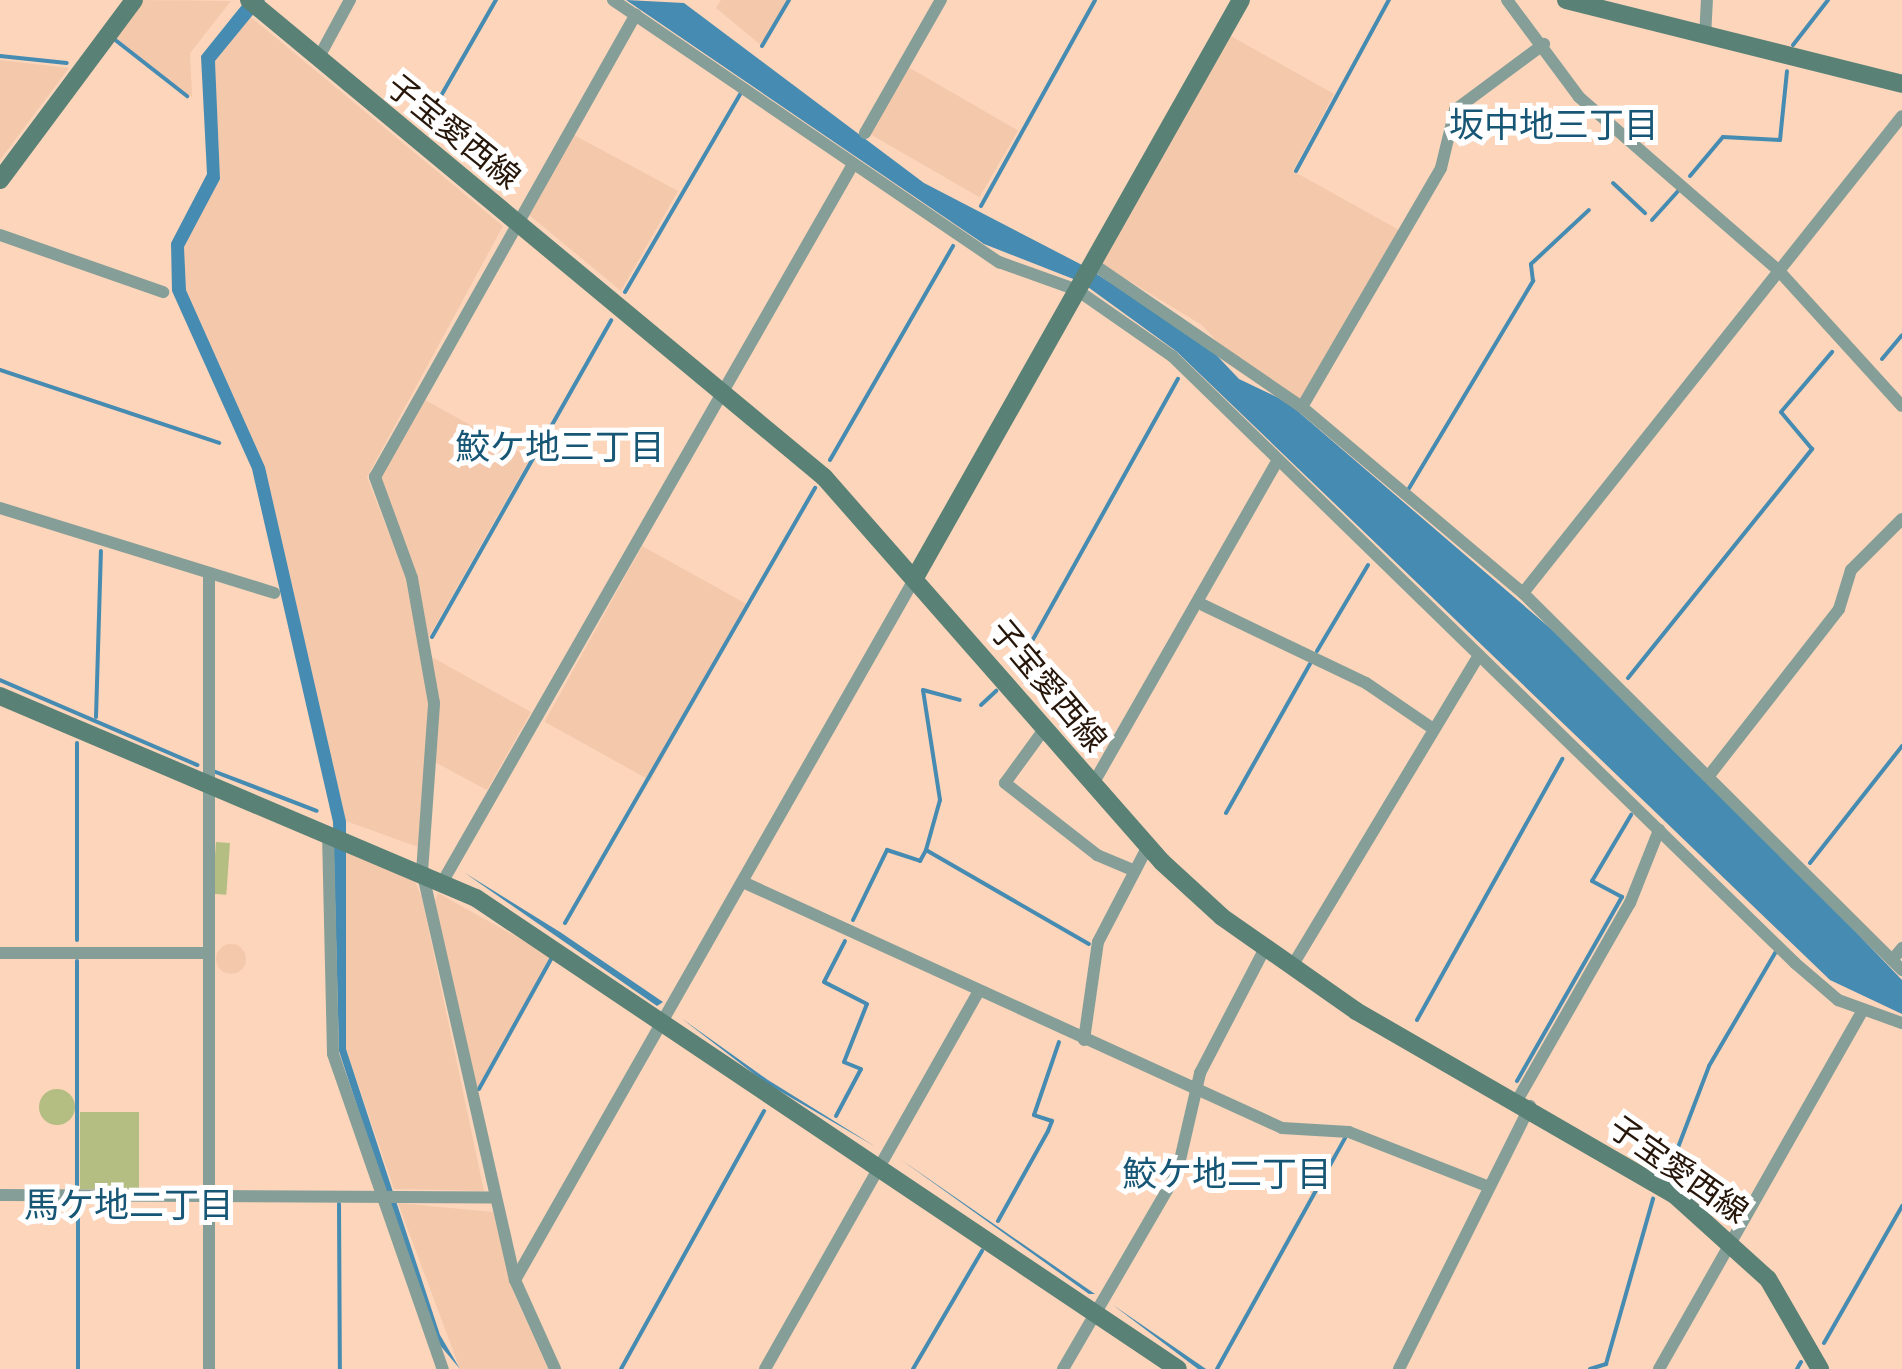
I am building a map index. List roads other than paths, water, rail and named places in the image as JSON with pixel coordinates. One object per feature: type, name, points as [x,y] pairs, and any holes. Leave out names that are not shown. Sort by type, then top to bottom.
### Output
[{"type":"street","points":[[3,172],[134,0]]},
{"type":"street","name":"子宝愛西線","points":[[249,0],[271,7],[318,57],[722,391],[917,574],[1148,846],[1264,950],[1524,1103],[1733,1240],[1783,1300],[1820,1369]]},
{"type":"street","points":[[318,57],[350,0]]},
{"type":"street","points":[[613,0],[852,166],[999,262],[1078,288],[1172,356],[1794,963],[1860,1012],[1902,1022]]},
{"type":"street","points":[[865,132],[941,0]]},
{"type":"street","points":[[515,1280],[746,883],[1241,0]]},
{"type":"street","points":[[1507,0],[1544,44],[1580,97],[1780,272],[1902,406]]},
{"type":"street","points":[[1566,0],[1902,84]]},
{"type":"street","points":[[1705,37],[1708,0]]},
{"type":"street","points":[[555,1369],[515,1280],[422,872],[434,702],[412,578],[375,478],[514,219],[636,14]]},
{"type":"street","points":[[1302,407],[1441,168],[1456,110],[1544,44]]},
{"type":"street","points":[[1522,592],[1902,116]]},
{"type":"street","points":[[442,881],[852,166]]},
{"type":"street","points":[[0,235],[163,292]]},
{"type":"street","points":[[1093,264],[1302,407],[1522,592],[1710,773],[1897,965],[1902,948]]},
{"type":"street","points":[[1093,784],[1202,605],[1278,462]]},
{"type":"street","points":[[0,508],[274,592]]},
{"type":"street","points":[[1710,773],[1839,610],[1850,570],[1902,518]]},
{"type":"street","points":[[209,572],[209,1369]]},
{"type":"street","points":[[1202,605],[1366,682],[1432,728]]},
{"type":"street","points":[[1291,968],[1479,654]]},
{"type":"street","points":[[0,696],[442,881],[880,1164],[1178,1369]]},
{"type":"street","points":[[1046,728],[1005,782],[1097,856],[1135,872]]},
{"type":"street","points":[[1399,1369],[1524,1103],[1630,903],[1659,830]]},
{"type":"street","points":[[328,833],[334,1054],[444,1369]]},
{"type":"street","points":[[1084,1040],[1098,942],[1148,846]]},
{"type":"street","points":[[746,883],[977,994],[1199,1087],[1282,1128],[1349,1132],[1487,1186]]},
{"type":"street","points":[[1063,1369],[1177,1173],[1199,1087],[1264,950]]},
{"type":"street","points":[[0,953],[206,953]]},
{"type":"street","points":[[766,1369],[977,994]]},
{"type":"street","points":[[1660,1369],[1860,1012]]},
{"type":"street","points":[[0,1195],[496,1198]]},
{"type":"water","points":[[246,0],[265,0],[215,61],[220,179],[184,247],[186,290],[265,467],[346,821],[346,1049],[440,1335],[460,1369],[433,1337],[339,1051],[333,822],[252,469],[172,291],[171,243],[207,174],[201,56]]},
{"type":"water","points":[[626,0],[684,3],[924,183],[1084,266],[1204,342],[1239,379],[1287,402],[1564,640],[1706,776],[1902,980],[1902,1014],[1830,980],[1176,351],[1081,282],[984,244]]},
{"type":"water","points":[[465,873],[560,932],[663,1002],[657,1006]]},
{"type":"water","points":[[681,1018],[768,1080],[876,1147],[766,1083]]},
{"type":"water","points":[[900,1159],[1095,1294],[1089,1294]]},
{"type":"water","points":[[1113,1305],[1206,1369],[1198,1369]]},
{"type":"waterway","points":[[426,122],[496,0]]},
{"type":"waterway","points":[[762,46],[789,0]]},
{"type":"waterway","points":[[981,206],[1095,0]]},
{"type":"waterway","points":[[1296,171],[1389,0]]},
{"type":"waterway","points":[[1793,45],[1828,0]]},
{"type":"waterway","points":[[114,39],[187,96]]},
{"type":"waterway","points":[[0,56],[67,63]]},
{"type":"waterway","points":[[1690,176],[1723,137],[1780,140],[1787,71]]},
{"type":"waterway","points":[[625,292],[741,93]]},
{"type":"waterway","points":[[1613,183],[1645,213]]},
{"type":"waterway","points":[[1652,220],[1679,190]]},
{"type":"waterway","points":[[1408,490],[1533,281],[1531,264],[1589,210]]},
{"type":"waterway","points":[[830,460],[953,246]]},
{"type":"waterway","points":[[432,637],[611,320]]},
{"type":"waterway","points":[[1882,359],[1902,335]]},
{"type":"waterway","points":[[1628,678],[1812,449],[1781,412],[1832,352]]},
{"type":"waterway","points":[[0,370],[219,443]]},
{"type":"waterway","points":[[1017,668],[1178,379]]},
{"type":"waterway","points":[[565,923],[815,488]]},
{"type":"waterway","points":[[96,717],[101,551]]},
{"type":"waterway","points":[[1317,651],[1368,565]]},
{"type":"waterway","points":[[1226,813],[1310,664]]},
{"type":"waterway","points":[[0,680],[197,765]]},
{"type":"waterway","points":[[853,920],[887,850],[920,861],[926,850],[940,800],[923,690],[960,700]]},
{"type":"waterway","points":[[981,705],[996,691]]},
{"type":"waterway","points":[[77,743],[77,940]]},
{"type":"waterway","points":[[1810,863],[1902,746]]},
{"type":"waterway","points":[[1417,1020],[1562,759]]},
{"type":"waterway","points":[[213,771],[317,811]]},
{"type":"waterway","points":[[1517,1081],[1622,897],[1592,881],[1631,815]]},
{"type":"waterway","points":[[926,850],[1089,944]]},
{"type":"waterway","points":[[836,1116],[861,1069],[844,1062],[867,1004],[824,982],[845,941]]},
{"type":"waterway","points":[[1669,1171],[1709,1066],[1775,953]]},
{"type":"waterway","points":[[479,1089],[551,959]]},
{"type":"waterway","points":[[77,961],[77,1187]]},
{"type":"waterway","points":[[998,1221],[1052,1121],[1034,1115],[1059,1042]]},
{"type":"waterway","points":[[621,1369],[764,1111]]},
{"type":"waterway","points":[[1217,1369],[1345,1138]]},
{"type":"waterway","points":[[1590,1369],[1606,1364],[1653,1199]]},
{"type":"waterway","points":[[78,1204],[78,1369]]},
{"type":"waterway","points":[[339,1204],[340,1369]]},
{"type":"waterway","points":[[1824,1343],[1902,1206]]},
{"type":"waterway","points":[[913,1369],[982,1251]]},
{"type":"waterway","points":[[1797,1369],[1801,1362]]},
{"type":"district","name":"坂中地三丁目","points":[[1554,124]]},
{"type":"district","name":"鮫ケ地三丁目","points":[[560,446]]},
{"type":"district","name":"鮫ケ地二丁目","points":[[1227,1173]]},
{"type":"district","name":"馬ケ地二丁目","points":[[129,1204]]}]
